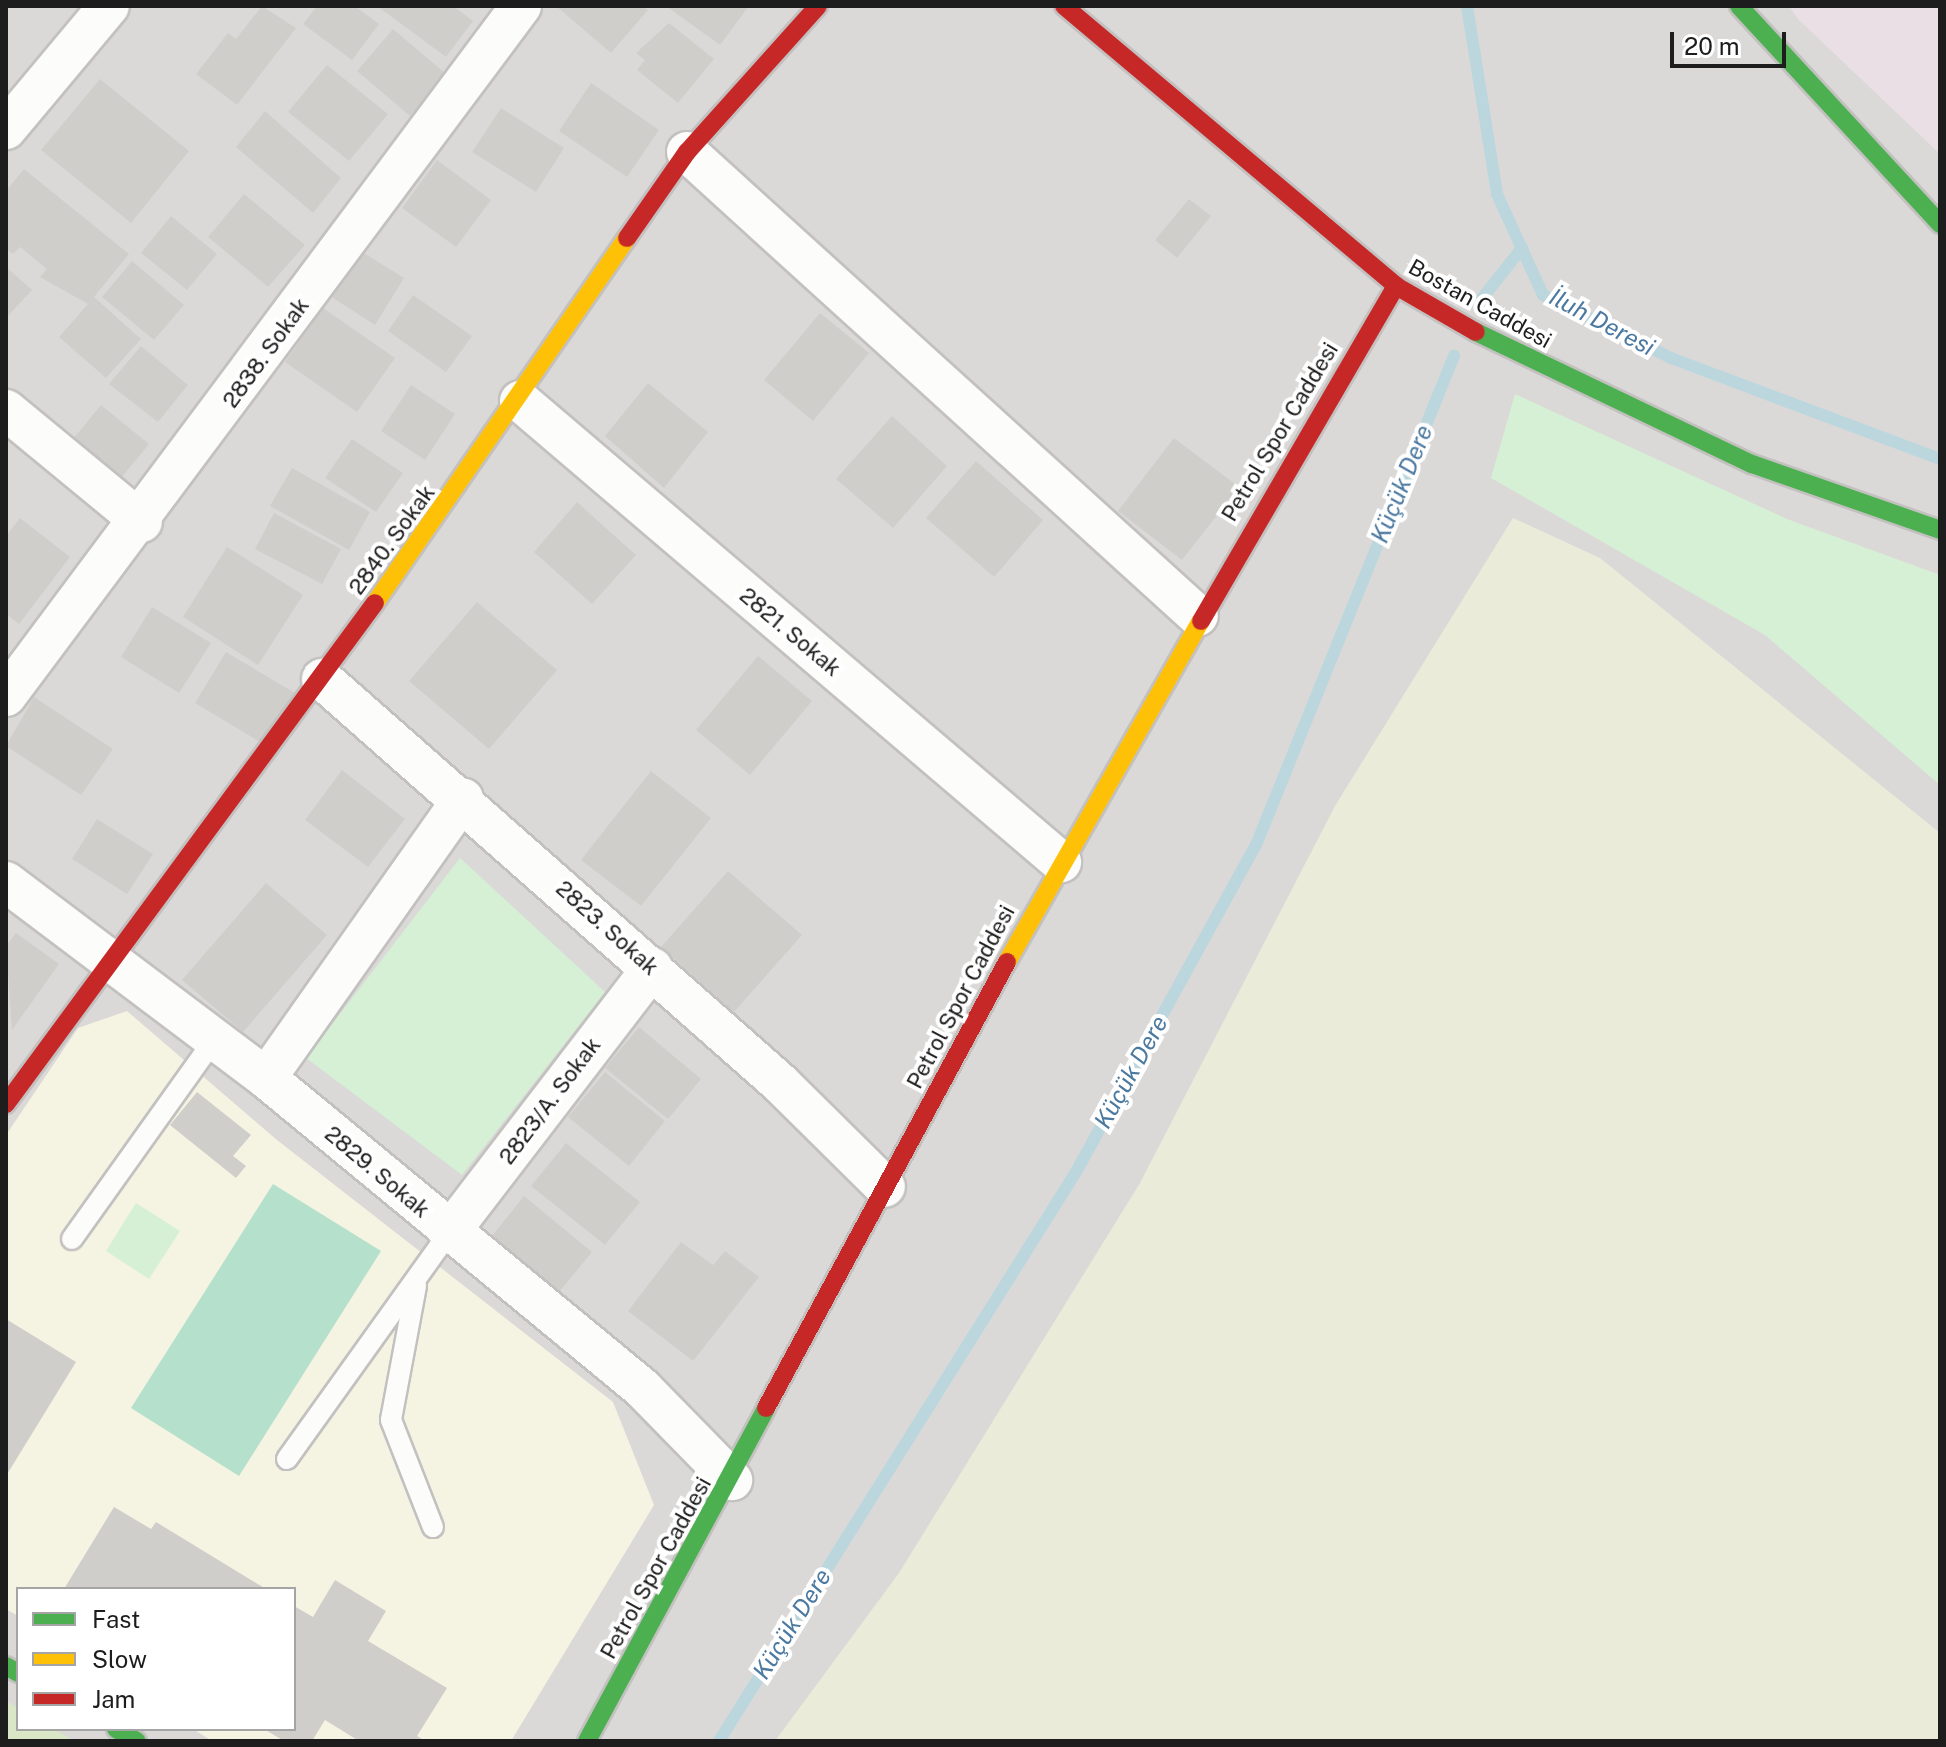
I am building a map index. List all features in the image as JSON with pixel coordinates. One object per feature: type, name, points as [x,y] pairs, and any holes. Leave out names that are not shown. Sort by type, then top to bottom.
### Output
[{"type":"street","name":"2838. Sokak","points":[[6,696],[142,522],[521,6]]},
{"type":"street","name":"2840. Sokak","points":[[6,1104],[69,1013],[116,965],[322,679],[520,401],[687,152],[818,6]]},
{"type":"street","name":"Bostan Caddesi","points":[[1064,6],[1396,286],[1514,353],[1752,464],[1940,530]]},
{"type":"street","points":[[1739,6],[1940,224]]},
{"type":"street","points":[[6,129],[93,12]]},
{"type":"street","points":[[687,152],[1198,616]]},
{"type":"street","name":"Petrol Spor Caddesi","points":[[587,1741],[732,1480],[885,1187],[1061,862],[1198,616],[1396,286]]},
{"type":"street","name":"2821. Sokak","points":[[520,401],[1061,862]]},
{"type":"street","points":[[6,410],[142,522]]},
{"type":"street","name":"2823. Sokak","points":[[322,679],[463,799],[652,968],[885,1187]]},
{"type":"street","points":[[266,1078],[463,799]]},
{"type":"street","name":"2829. Sokak","points":[[6,882],[266,1078],[449,1233],[642,1388],[732,1480]]},
{"type":"street","name":"2823/A. Sokak","points":[[449,1233],[652,968]]},
{"type":"street","points":[[120,1731],[137,1741]]},
{"type":"lane","points":[[72,1239],[213,1041]]},
{"type":"lane","points":[[287,1459],[449,1233]]},
{"type":"lane","points":[[417,1278],[391,1420],[433,1527]]},
{"type":"shaded area","points":[[6,6],[1940,6],[1940,1741],[6,1741]]},
{"type":"shaded area","points":[[1789,6],[1940,6],[1940,154],[1798,19]]},
{"type":"shaded area","points":[[127,1011],[277,1140],[613,1402],[654,1505],[511,1741],[212,1741],[196,1731],[296,1731],[296,1587],[16,1587],[16,1615],[6,1609],[6,1135],[78,1028]]},
{"type":"green space","points":[[1515,394],[1787,519],[1940,575],[1940,785],[1765,635],[1491,478]]},
{"type":"green space","points":[[1513,518],[1600,558],[1940,833],[1940,1741],[775,1741],[899,1573],[1140,1183],[1335,806]]},
{"type":"green space","points":[[460,858],[605,992],[462,1175],[306,1058]]},
{"type":"green space","points":[[273,1184],[381,1251],[239,1476],[131,1408]]},
{"type":"green space","points":[[136,1203],[180,1231],[149,1279],[106,1251]]},
{"type":"green space","points":[[6,1701],[16,1707],[16,1731],[57,1731],[74,1741],[6,1741]]},
{"type":"building","points":[[262,6],[296,28],[237,105],[196,74],[228,33],[236,39]]},
{"type":"building","points":[[317,6],[355,6],[379,24],[352,60],[303,24]]},
{"type":"building","points":[[377,6],[453,6],[473,21],[446,57]]},
{"type":"building","points":[[556,6],[642,6],[648,10],[611,53]]},
{"type":"building","points":[[666,6],[749,6],[720,45]]},
{"type":"building","points":[[669,23],[714,59],[678,103],[637,70],[645,60],[636,53]]},
{"type":"building","points":[[393,29],[446,74],[410,116],[357,71]]},
{"type":"building","points":[[327,65],[388,114],[349,161],[288,112]]},
{"type":"building","points":[[100,79],[189,151],[131,223],[41,150]]},
{"type":"building","points":[[591,83],[659,130],[627,177],[559,131]]},
{"type":"building","points":[[501,108],[564,148],[536,192],[472,152]]},
{"type":"building","points":[[265,111],[341,178],[313,213],[236,147]]},
{"type":"building","points":[[437,160],[491,200],[456,247],[402,208]]},
{"type":"building","points":[[24,169],[129,254],[94,297],[141,339],[106,378],[59,337],[88,304],[40,277],[47,269],[20,247],[13,254],[6,249],[6,191]]},
{"type":"building","points":[[244,194],[305,245],[268,287],[208,237]]},
{"type":"building","points":[[1189,199],[1211,216],[1177,258],[1155,240]]},
{"type":"building","points":[[171,216],[217,254],[187,290],[141,253]]},
{"type":"building","points":[[359,250],[404,278],[375,325],[330,296]]},
{"type":"building","points":[[132,261],[184,305],[154,340],[102,297]]},
{"type":"building","points":[[6,267],[32,290],[6,318]]},
{"type":"building","points":[[413,295],[472,336],[446,372],[388,331]]},
{"type":"building","points":[[323,308],[395,358],[357,412],[285,362]]},
{"type":"building","points":[[820,313],[869,353],[813,421],[764,380]]},
{"type":"building","points":[[141,346],[188,385],[158,422],[109,384]]},
{"type":"building","points":[[648,383],[708,432],[664,488],[605,436]]},
{"type":"building","points":[[411,385],[455,414],[425,460],[381,431]]},
{"type":"building","points":[[101,405],[149,444],[121,478],[73,439]]},
{"type":"building","points":[[892,416],[947,466],[893,528],[836,479]]},
{"type":"building","points":[[1174,438],[1239,487],[1182,560],[1118,511]]},
{"type":"building","points":[[352,439],[403,473],[376,512],[325,478]]},
{"type":"building","points":[[976,461],[1043,520],[994,577],[926,518]]},
{"type":"building","points":[[292,468],[370,512],[349,550],[270,506]]},
{"type":"building","points":[[577,502],[636,555],[592,604],[534,552]]},
{"type":"building","points":[[274,513],[341,549],[322,584],[255,549]]},
{"type":"building","points":[[20,518],[70,557],[19,624],[6,614],[6,536]]},
{"type":"building","points":[[227,547],[303,595],[258,665],[183,617]]},
{"type":"building","points":[[477,602],[557,670],[489,749],[409,681]]},
{"type":"building","points":[[152,607],[211,643],[179,693],[121,657]]},
{"type":"building","points":[[226,652],[295,693],[265,745],[195,703]]},
{"type":"building","points":[[758,656],[812,701],[750,775],[696,730]]},
{"type":"building","points":[[34,697],[113,749],[81,795],[6,746]]},
{"type":"building","points":[[342,770],[405,819],[368,867],[305,820]]},
{"type":"building","points":[[651,771],[711,818],[641,906],[581,860]]},
{"type":"building","points":[[97,819],[153,854],[127,894],[72,859]]},
{"type":"building","points":[[728,871],[802,935],[734,1012],[661,947]]},
{"type":"building","points":[[266,883],[327,935],[243,1032],[182,980]]},
{"type":"building","points":[[16,933],[59,964],[12,1030],[6,946]]},
{"type":"building","points":[[639,1027],[701,1079],[668,1119],[605,1068]]},
{"type":"building","points":[[605,1072],[665,1121],[629,1166],[568,1117]]},
{"type":"building","points":[[197,1092],[251,1135],[233,1156],[246,1166],[236,1178],[170,1125]]},
{"type":"building","points":[[566,1143],[640,1202],[605,1245],[531,1186]]},
{"type":"building","points":[[524,1196],[592,1252],[555,1297],[487,1242]]},
{"type":"building","points":[[681,1242],[713,1265],[725,1251],[759,1277],[693,1361],[628,1311]]},
{"type":"building","points":[[6,1319],[76,1362],[6,1476]]},
{"type":"building","points":[[114,1507],[151,1529],[156,1522],[263,1587],[65,1587]]},
{"type":"building","points":[[335,1580],[386,1611],[368,1641],[447,1688],[417,1736],[425,1741],[359,1741],[325,1720],[312,1741],[284,1741],[267,1731],[296,1731],[296,1607],[313,1617]]},
{"type":"waterway","name":"İluh Deresi","points":[[1467,6],[1497,194],[1543,295],[1671,358],[1940,459]]},
{"type":"waterway","name":"Küçük Dere","points":[[1480,301],[1522,248]]},
{"type":"waterway","name":"Küçük Dere","points":[[719,1741],[1076,1172],[1256,845],[1454,356]]},
{"type":"traffic: fast","points":[[1739,6],[1940,224]]},
{"type":"traffic: fast","points":[[1476,332],[1752,464],[1940,530]]},
{"type":"traffic: fast","points":[[587,1741],[766,1408]]},
{"type":"traffic: fast","points":[[6,1666],[16,1672]]},
{"type":"traffic: fast","points":[[120,1731],[137,1741]]},
{"type":"traffic: slow","points":[[375,603],[627,238]]},
{"type":"traffic: slow","points":[[1007,962],[1201,621]]},
{"type":"traffic: jam","points":[[627,238],[687,152],[818,6]]},
{"type":"traffic: jam","points":[[1064,6],[1396,286],[1476,332]]},
{"type":"traffic: jam","points":[[1201,621],[1396,286]]},
{"type":"traffic: jam","points":[[6,1104],[375,603]]},
{"type":"traffic: jam","points":[[766,1408],[1007,962]]}]
